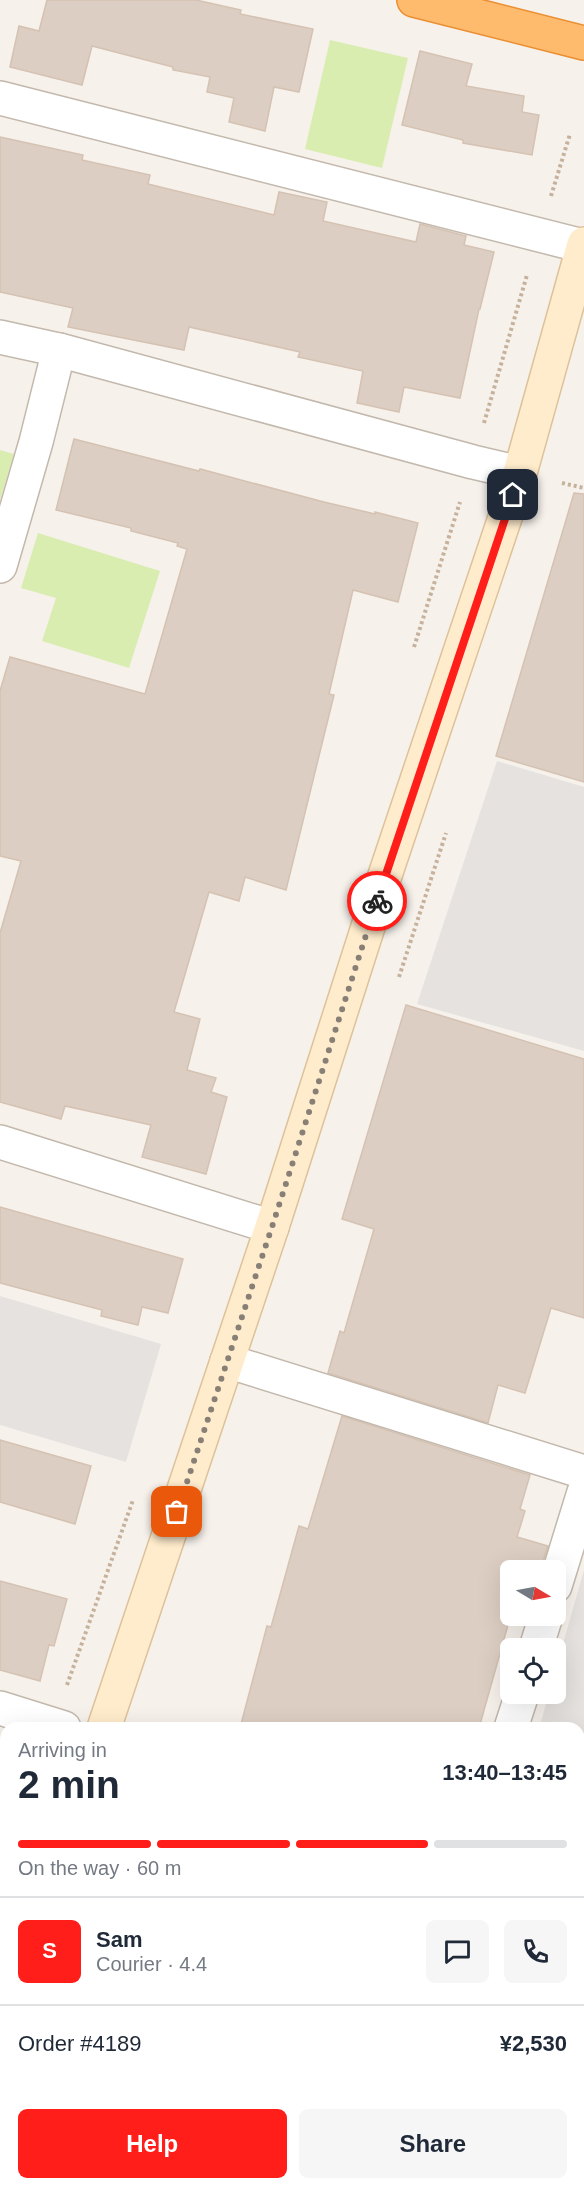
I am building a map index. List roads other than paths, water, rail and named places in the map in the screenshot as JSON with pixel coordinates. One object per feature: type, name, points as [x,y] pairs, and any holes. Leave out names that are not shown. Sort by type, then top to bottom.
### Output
[{"type":"highway","points":[[414,0],[584,43]]},
{"type":"street","points":[[0,98],[584,245],[520,473],[375,905],[272,1227],[106,1722]]},
{"type":"street","points":[[0,337],[520,473]]},
{"type":"street","points":[[0,566],[36,442],[59,351]]},
{"type":"street","points":[[0,1142],[272,1227]]},
{"type":"street","points":[[227,1361],[584,1472]]},
{"type":"street","points":[[563,1560],[584,1492]]},
{"type":"street","points":[[513,1722],[519,1704]]},
{"type":"street","points":[[0,1708],[45,1722]]}]
